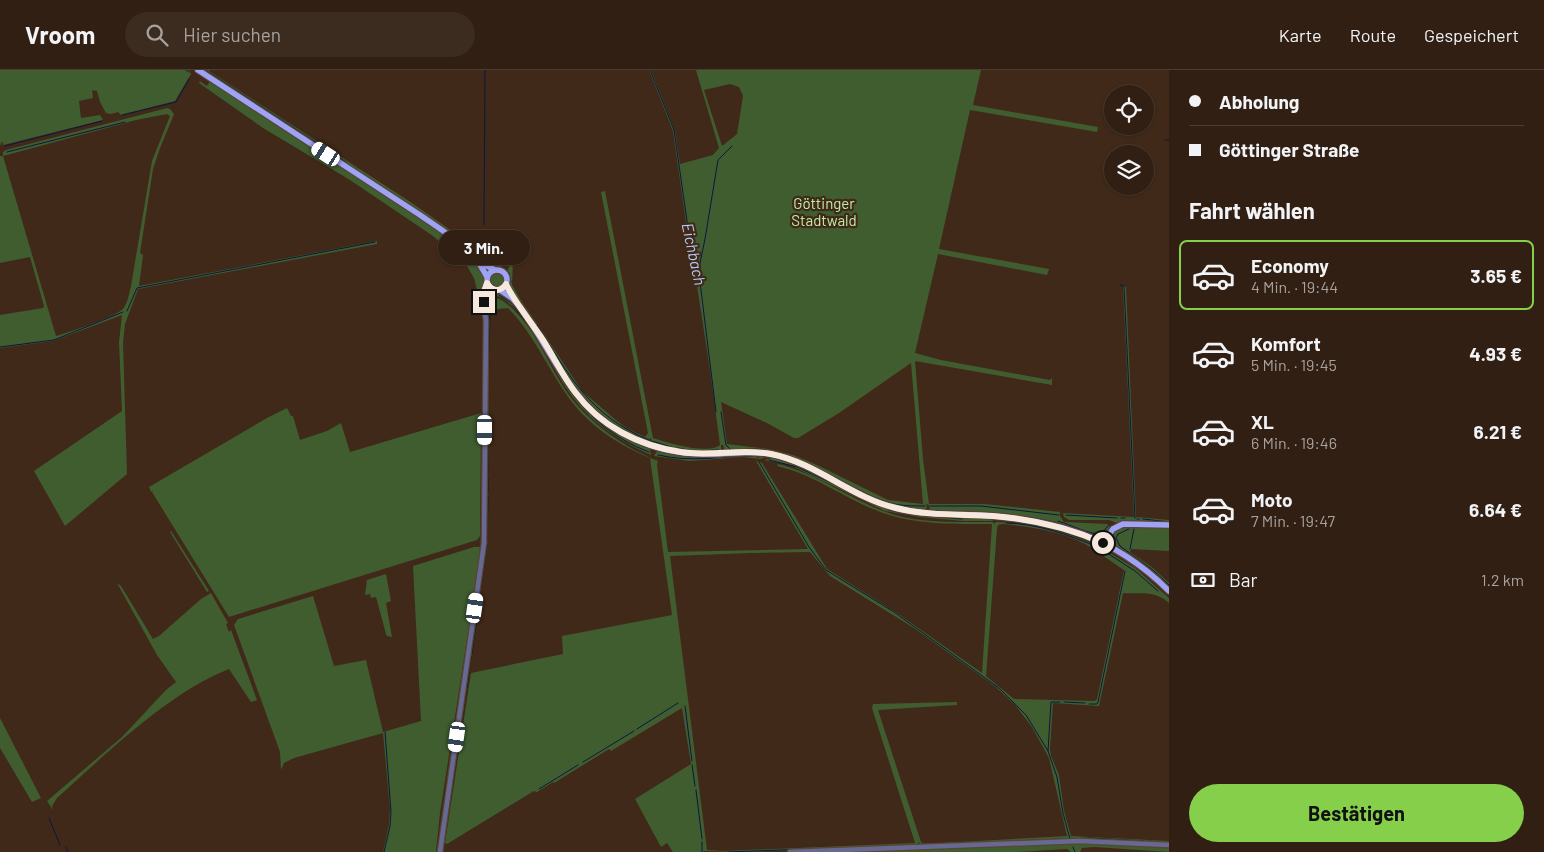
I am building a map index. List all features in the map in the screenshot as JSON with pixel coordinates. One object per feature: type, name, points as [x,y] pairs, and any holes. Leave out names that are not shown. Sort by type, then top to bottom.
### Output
[{"type":"main road","points":[[198,70],[420,215],[452,238],[479,262],[504,273],[512,298],[532,323],[581,399],[603,420],[639,442],[690,454],[746,452],[777,456],[804,464],[874,500],[890,506],[916,511],[995,516],[1047,523],[1079,532],[1103,543],[1138,564],[1169,591]]},
{"type":"main road","points":[[479,262],[492,289],[500,290],[512,298]]},
{"type":"main road","points":[[487,280],[490,272],[495,270]]},
{"type":"main road","points":[[500,290],[506,284]]},
{"type":"main road","points":[[1103,543],[1113,529],[1123,524],[1169,525]]},
{"type":"street","points":[[440,852],[484,542],[486,330],[482,297],[487,280]]},
{"type":"street","points":[[484,309],[485,296],[492,289]]},
{"type":"street","points":[[790,852],[1079,841],[1169,845]]},
{"type":"green space","points":[[0,70],[189,70],[191,74],[175,101],[121,115],[118,112],[106,113],[97,91],[92,90],[93,98],[79,101],[81,118],[100,115],[103,120],[3,145],[2,141],[0,146]]},
{"type":"green space","points":[[201,70],[210,70],[412,203],[449,229],[469,247],[483,230],[483,244],[502,259],[504,257],[505,265],[497,268],[482,262],[465,246]]},
{"type":"green space","name":"Göttinger Stadtwald","points":[[649,70],[651,70],[675,131],[680,164],[713,155],[719,148],[696,70],[981,70],[973,105],[1098,127],[1097,132],[970,110],[939,249],[1049,269],[1047,275],[938,254],[915,353],[941,360],[1050,380],[1052,378],[1052,385],[915,361],[923,459],[929,504],[984,504],[1060,512],[1064,522],[1107,524],[1110,528],[1098,535],[1038,518],[992,513],[930,511],[929,505],[926,504],[927,508],[924,510],[911,509],[887,503],[793,458],[725,451],[723,445],[721,445],[721,451],[718,452],[691,452],[652,445],[651,438],[649,442],[629,435],[596,411],[570,379],[537,327],[516,299],[508,277],[510,259],[494,242],[488,231],[513,260],[512,285],[520,299],[583,392],[628,429],[645,437],[648,433],[601,192],[605,191],[653,438],[697,448],[707,449],[720,445],[673,131]],"holes":[[[730,84],[739,87],[743,96],[737,134],[722,146],[704,90]],[[911,363],[923,504],[888,500],[793,455],[768,449],[727,444],[721,402],[767,423],[794,438],[798,438],[839,413]]]},
{"type":"green space","points":[[200,81],[207,86],[210,81],[412,212],[454,242],[480,267],[485,283],[479,298],[474,278],[467,266],[433,236],[350,180],[263,128],[199,83]]},
{"type":"green space","points":[[167,108],[174,114],[153,169],[140,253],[143,255],[139,286],[377,241],[377,244],[138,289],[125,324],[123,343],[127,474],[65,526],[34,471],[122,411],[119,342],[122,315],[53,341],[0,348],[0,315],[43,308],[44,306],[30,257],[0,263],[0,156],[3,156],[3,152]],"holes":[[[167,114],[170,116],[152,161],[131,286],[125,307],[111,316],[56,336],[3,156],[136,120]]]},
{"type":"green space","points":[[497,272],[505,280],[497,288],[489,280]]},
{"type":"green space","points":[[1123,286],[1126,287],[1136,517],[1169,520],[1169,523],[1134,521],[1117,523],[1109,520],[1069,520],[1064,517],[1063,513],[1134,517]]},
{"type":"green space","points":[[496,292],[506,296],[515,305],[592,414],[621,436],[650,449],[651,455],[616,437],[586,412],[569,392],[522,317],[502,298],[491,293]]},
{"type":"green space","points":[[489,296],[501,300],[524,321],[569,395],[588,416],[621,442],[658,461],[668,552],[808,549],[756,461],[762,463],[827,569],[897,613],[982,673],[992,524],[934,523],[891,516],[865,506],[816,480],[777,466],[778,464],[805,473],[883,511],[896,515],[923,520],[1022,524],[1061,532],[1099,547],[1097,552],[1065,535],[1024,526],[998,525],[986,676],[1014,699],[1095,701],[1097,699],[1124,570],[1100,554],[1103,555],[1103,549],[1135,568],[1169,598],[1169,603],[1153,594],[1123,593],[1099,706],[1053,703],[1050,749],[1059,775],[1064,811],[1071,836],[1169,841],[1169,843],[1091,839],[921,845],[919,842],[916,846],[747,852],[673,852],[667,843],[661,847],[635,799],[691,764],[682,708],[611,751],[609,749],[554,783],[537,792],[534,791],[447,844],[445,843],[471,673],[563,654],[562,636],[672,615],[650,458],[628,448],[618,442],[589,420],[572,402],[518,319],[508,308],[487,310],[487,299]],"holes":[[[810,552],[830,576],[914,628],[996,687],[1016,706],[1032,727],[1049,758],[1067,836],[923,844],[878,710],[957,705],[957,702],[873,704],[872,708],[915,843],[723,851],[707,850],[670,556]]]},
{"type":"green space","points":[[287,408],[291,416],[293,416],[300,440],[327,431],[341,423],[350,452],[481,413],[480,536],[477,540],[229,617],[152,492],[154,490],[151,492],[149,487]]},
{"type":"green space","points":[[657,451],[685,455],[769,456],[760,459],[742,457],[690,461],[654,456]]},
{"type":"green space","points":[[776,457],[802,466],[889,508],[992,518],[993,521],[963,521],[920,517],[885,511],[790,465],[764,460]]},
{"type":"green space","points":[[1125,526],[1169,527],[1169,551],[1131,549],[1130,552],[1153,568],[1169,583],[1169,588],[1139,562],[1113,544],[1111,541],[1114,533]]},
{"type":"green space","points":[[171,531],[209,591],[207,592]]},
{"type":"green space","points":[[474,547],[480,547],[476,581],[440,813],[436,852],[383,852],[389,825],[390,809],[383,733],[294,758],[284,763],[281,770],[280,752],[234,625],[238,619],[313,596],[334,666],[366,660],[383,732],[421,721],[413,566]]},
{"type":"green space","points":[[386,574],[391,601],[386,603],[392,637],[386,634],[376,597],[371,598],[370,594],[365,595],[367,580]]},
{"type":"green space","points":[[117,583],[121,586],[153,639],[159,636],[201,599],[211,593],[228,623],[226,624],[229,632],[231,630],[257,700],[251,702],[229,669],[206,680],[183,693],[138,726],[57,798],[52,806],[53,810],[47,801],[122,737],[166,690],[176,682],[157,655]]},
{"type":"green space","points":[[0,718],[41,798],[32,802],[0,748]]},
{"type":"green space","points":[[1082,843],[1169,847],[1169,852],[1094,847],[1082,848],[1080,852],[1071,852],[1067,849],[1018,852],[834,852]]},
{"type":"waterway","points":[[484,225],[485,70]]},
{"type":"waterway","name":"Eichbach","points":[[650,70],[674,130],[692,256],[695,266],[699,271]]},
{"type":"waterway","points":[[207,71],[346,162]]},
{"type":"waterway","points":[[122,115],[176,102],[189,79]]},
{"type":"waterway","points":[[5,146],[102,121]]},
{"type":"waterway","points":[[7,152],[125,122]]},
{"type":"waterway","name":"Eichbach","points":[[716,412],[700,282],[700,263],[718,160],[732,146]]},
{"type":"waterway","points":[[127,311],[137,288],[375,242]]},
{"type":"waterway","points":[[484,250],[484,261],[488,263]]},
{"type":"waterway","points":[[492,265],[504,264]]},
{"type":"waterway","points":[[509,273],[511,282]]},
{"type":"waterway","points":[[1120,285],[1124,286],[1135,518]]},
{"type":"waterway","points":[[499,295],[511,303],[531,328]]},
{"type":"waterway","points":[[488,308],[489,297]]},
{"type":"waterway","points":[[0,347],[54,340],[123,312]]},
{"type":"waterway","points":[[489,352],[490,314]]},
{"type":"waterway","points":[[537,325],[571,377],[596,406],[611,419],[649,440]]},
{"type":"waterway","points":[[488,390],[489,359]]},
{"type":"waterway","points":[[565,383],[581,405],[601,424],[612,433],[649,452]]},
{"type":"waterway","points":[[488,393],[488,406]]},
{"type":"waterway","points":[[488,409],[488,439]]},
{"type":"waterway","name":"Eichbach","points":[[721,412],[726,445],[730,449]]},
{"type":"waterway","points":[[652,441],[674,448]]},
{"type":"waterway","points":[[488,442],[488,473]]},
{"type":"waterway","points":[[678,448],[692,451]]},
{"type":"waterway","name":"Eichbach","points":[[726,450],[758,449]]},
{"type":"waterway","points":[[760,449],[775,452]]},
{"type":"waterway","points":[[696,451],[718,450]]},
{"type":"waterway","points":[[780,453],[807,463],[872,497],[901,505],[925,506]]},
{"type":"waterway","points":[[658,455],[683,459],[753,456]]},
{"type":"waterway","points":[[769,460],[797,467],[889,510],[907,514],[962,519]]},
{"type":"waterway","points":[[759,462],[809,547],[826,570],[894,612],[999,688],[1026,715],[1048,751]]},
{"type":"waterway","points":[[488,477],[488,491]]},
{"type":"waterway","points":[[487,541],[488,496]]},
{"type":"waterway","points":[[930,506],[981,506],[1059,515]]},
{"type":"waterway","points":[[1066,515],[1117,518]]},
{"type":"waterway","points":[[1143,519],[1169,522]]},
{"type":"waterway","points":[[1058,521],[1096,534],[1101,534],[1108,526]]},
{"type":"waterway","points":[[1006,523],[1030,525],[1052,530],[1097,547]]},
{"type":"waterway","points":[[1129,529],[1118,534],[1116,538],[1120,546],[1153,570],[1169,585]]},
{"type":"waterway","points":[[1130,549],[1134,529]]},
{"type":"waterway","points":[[479,600],[487,545]]},
{"type":"waterway","points":[[1104,551],[1135,571],[1158,591]]},
{"type":"waterway","points":[[1089,704],[1097,704],[1098,702],[1125,571]]},
{"type":"waterway","points":[[472,653],[479,603]]},
{"type":"waterway","points":[[467,688],[471,657]]},
{"type":"waterway","points":[[448,816],[466,691]]},
{"type":"waterway","points":[[1060,702],[1051,702],[1048,751],[1057,777],[1063,813],[1070,839]]},
{"type":"waterway","points":[[1064,702],[1085,703]]},
{"type":"waterway","points":[[637,729],[678,703]]},
{"type":"waterway","points":[[685,706],[692,761]]},
{"type":"waterway","points":[[583,762],[634,731]]},
{"type":"waterway","points":[[384,852],[391,812],[385,732]]},
{"type":"waterway","points":[[539,789],[578,765]]},
{"type":"waterway","points":[[692,765],[695,786]]},
{"type":"waterway","points":[[696,790],[702,839]]},
{"type":"waterway","points":[[49,818],[60,845]]},
{"type":"waterway","points":[[444,840],[447,819]]},
{"type":"waterway","points":[[1066,839],[1091,838],[1144,841]]},
{"type":"waterway","points":[[922,845],[1062,839]]},
{"type":"waterway","points":[[1149,841],[1169,843]]},
{"type":"waterway","points":[[702,842],[702,852]]},
{"type":"waterway","points":[[728,852],[917,845]]},
{"type":"waterway","points":[[66,847],[68,852]]},
{"type":"waterway","points":[[1073,847],[1075,852]]},
{"type":"route","points":[[484,302],[484,309],[482,297],[487,283],[490,288],[496,290],[501,289],[506,284],[512,298],[532,323],[581,399],[595,414],[611,426],[639,442],[653,447],[690,454],[757,452],[777,456],[804,464],[874,500],[897,508],[929,513],[995,516],[1047,523],[1079,532],[1103,543]]}]
